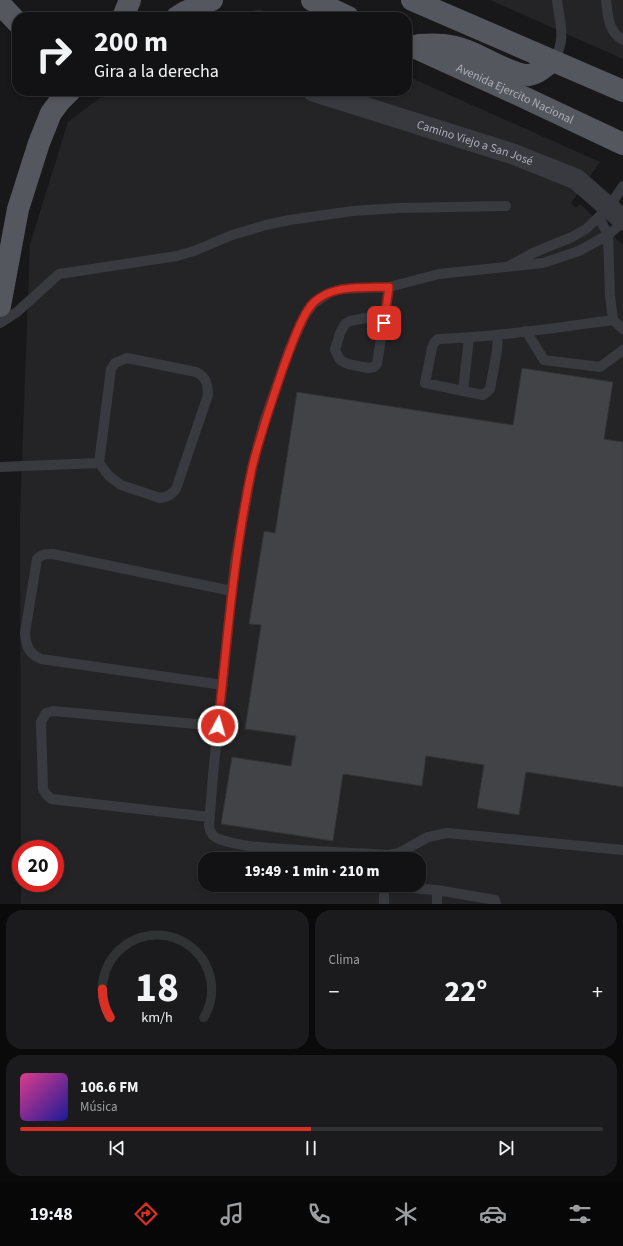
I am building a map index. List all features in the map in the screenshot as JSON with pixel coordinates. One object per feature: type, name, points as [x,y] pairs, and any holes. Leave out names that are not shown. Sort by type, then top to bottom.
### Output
[{"type":"main road","points":[[125,12],[130,0]]},
{"type":"main road","points":[[185,12],[212,0]]},
{"type":"main road","points":[[312,0],[337,12]]},
{"type":"main road","points":[[412,0],[623,91]]},
{"type":"main road","points":[[0,4],[12,17]]},
{"type":"main road","points":[[412,45],[441,44],[452,46],[528,75],[536,73],[553,61]]},
{"type":"main road","name":"Avenida Ejercito Nacional","points":[[412,46],[623,144]]},
{"type":"main road","points":[[0,306],[18,209],[39,143],[51,113],[65,96]]},
{"type":"street","name":"Camino Viejo a San José","points":[[350,96],[513,154],[576,179],[614,217]]},
{"type":"lane","points":[[553,61],[558,54],[562,36],[557,0]]},
{"type":"lane","points":[[606,0],[609,21],[613,33],[623,40]]},
{"type":"lane","points":[[623,186],[608,235],[610,296],[613,320],[623,329]]},
{"type":"lane","points":[[0,322],[17,312],[59,274],[177,256],[194,251],[232,235],[266,225],[353,211],[506,206]]},
{"type":"lane","points":[[614,217],[608,235],[579,251],[544,263],[439,274],[389,287],[342,289],[329,293],[314,302],[305,315],[290,348],[264,422],[252,468],[235,562],[209,817],[210,831],[213,836],[218,839],[240,844],[284,849],[388,855],[399,853],[428,837],[447,832],[623,850]]},
{"type":"lane","points":[[505,268],[533,253],[572,238],[586,229],[614,217]]},
{"type":"lane","points":[[384,323],[365,318],[355,319],[345,324],[340,333],[335,350],[340,360],[348,364],[368,368],[374,367],[377,364],[384,323],[389,287]]},
{"type":"lane","points":[[498,335],[497,351],[490,389],[483,395],[425,383],[432,348],[434,343],[438,340],[498,335],[613,320]]},
{"type":"lane","points":[[526,331],[544,360],[600,367],[623,350]]},
{"type":"lane","points":[[463,391],[468,338]]},
{"type":"lane","points":[[127,358],[196,372],[206,380],[208,395],[176,489],[172,494],[160,498],[121,485],[109,476],[99,463],[111,369],[115,363],[127,358]]},
{"type":"lane","points":[[0,467],[99,463]]},
{"type":"lane","points":[[223,685],[41,659],[33,656],[28,651],[25,642],[25,633],[36,560],[45,554],[53,554],[232,591]]},
{"type":"lane","points":[[209,817],[51,799],[43,789],[41,722],[46,713],[53,711],[218,726]]},
{"type":"lane","points":[[384,904],[384,886],[437,890],[496,900],[496,904]]},
{"type":"lane","points":[[437,890],[437,904]]},
{"type":"shaded area","points":[[490,0],[623,0],[623,59]]},
{"type":"shaded area","points":[[260,9],[266,12],[247,12]]},
{"type":"shaded area","points":[[412,78],[600,162],[571,203],[576,208],[580,204],[623,245],[623,904],[21,904],[21,892],[64,892],[64,840],[21,840],[20,515],[30,244],[68,122],[102,96],[412,96]]},
{"type":"building","points":[[522,368],[613,382],[604,439],[623,442],[623,787],[526,772],[519,815],[477,808],[484,765],[426,756],[422,786],[343,774],[333,841],[221,824],[232,757],[291,766],[296,736],[245,729],[261,625],[249,624],[264,531],[275,533],[297,392],[513,425]]},
{"type":"route","points":[[218,726],[235,562],[252,468],[264,422],[290,348],[305,315],[314,302],[329,293],[342,289],[389,287],[384,323]]}]
